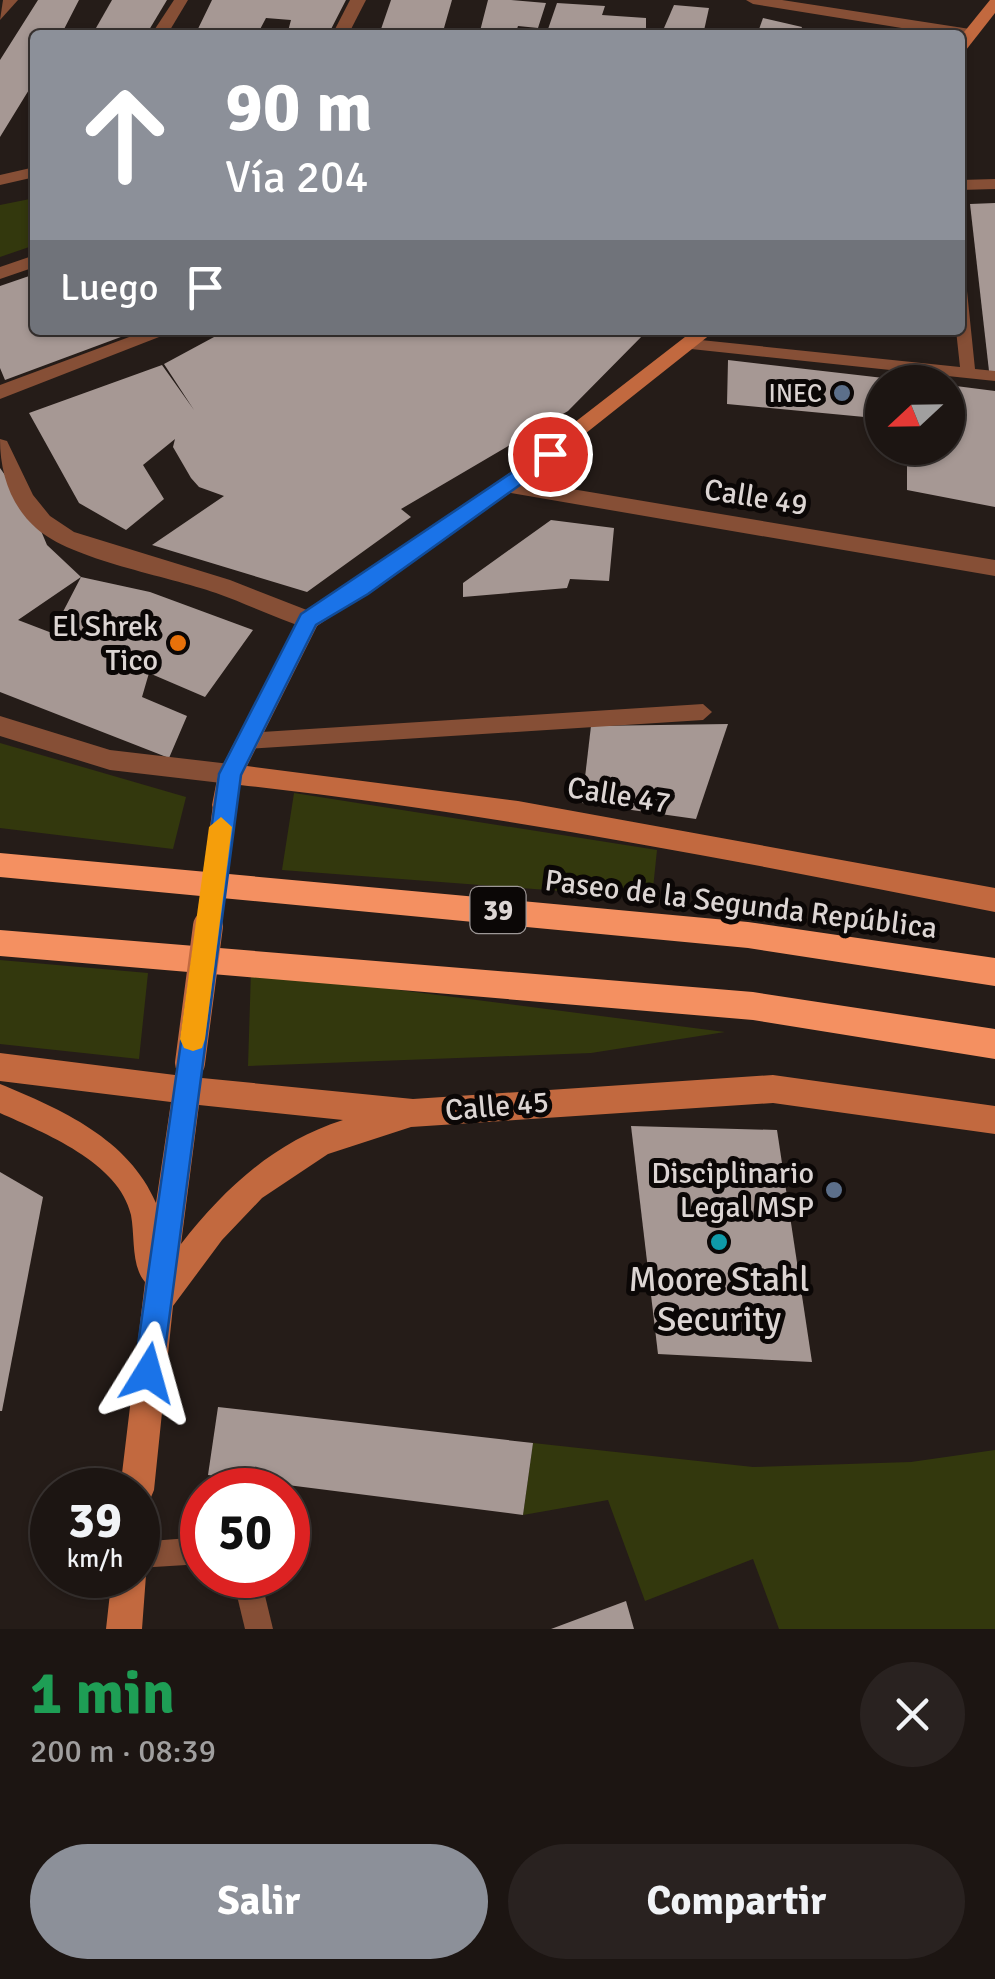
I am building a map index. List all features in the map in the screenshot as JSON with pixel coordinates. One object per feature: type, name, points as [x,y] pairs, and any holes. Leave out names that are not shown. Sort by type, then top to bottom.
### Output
[{"type":"highway","name":"Paseo de la Segunda República","points":[[0,865],[748,935],[995,972]]},
{"type":"highway","points":[[0,943],[753,1006],[995,1044]]},
{"type":"main road","points":[[965,40],[995,3]]},
{"type":"main road","points":[[139,1468],[158,1300],[230,774],[309,620],[506,486],[698,337]]},
{"type":"main road","name":"Calle 47","points":[[230,774],[346,786],[663,834],[995,900]]},
{"type":"main road","name":"Calle 45","points":[[0,1067],[189,1076],[413,1113],[694,1091],[773,1089],[995,1120]]},
{"type":"main road","points":[[0,1098],[84,1140],[127,1179],[144,1205],[158,1300]]},
{"type":"main road","points":[[158,1300],[198,1242],[264,1180],[318,1143],[413,1113]]},
{"type":"main road","points":[[124,1629],[127,1598]]},
{"type":"street","points":[[0,16],[11,0]]},
{"type":"street","points":[[162,30],[180,0]]},
{"type":"street","points":[[343,30],[358,0]]},
{"type":"street","points":[[753,0],[912,30]]},
{"type":"street","points":[[0,180],[30,173]]},
{"type":"street","points":[[965,185],[995,184]]},
{"type":"street","points":[[0,273],[30,264]]},
{"type":"street","points":[[0,392],[154,335]]},
{"type":"street","points":[[0,446],[24,498],[42,522],[66,538],[222,586],[309,620]]},
{"type":"street","name":"Calle 49","points":[[506,486],[995,568]]},
{"type":"street","points":[[0,726],[110,760],[230,774]]},
{"type":"lane","points":[[964,335],[968,374]]},
{"type":"lane","points":[[698,337],[995,376]]},
{"type":"lane","points":[[247,741],[703,712]]},
{"type":"lane","points":[[252,1598],[259,1629]]},
{"type":"green space","points":[[30,199],[30,247],[0,257],[0,205]]},
{"type":"green space","points":[[0,743],[186,797],[173,849],[0,828]]},
{"type":"green space","points":[[294,793],[657,850],[652,898],[282,870]]},
{"type":"green space","points":[[0,960],[148,973],[139,1059],[0,1044]]},
{"type":"green space","points":[[251,971],[725,1032],[591,1053],[248,1066]]},
{"type":"green space","points":[[533,1443],[753,1467],[911,1462],[995,1450],[995,1629],[779,1629],[753,1559],[645,1601],[608,1500],[523,1515]]},
{"type":"building","points":[[38,0],[79,0],[64,30],[30,30],[30,88],[0,137],[0,60]]},
{"type":"building","points":[[112,0],[167,0],[149,30],[95,30]]},
{"type":"building","points":[[212,0],[346,0],[331,30],[288,30],[291,20],[266,18],[260,30],[197,30]]},
{"type":"building","points":[[391,0],[452,0],[443,30],[381,30]]},
{"type":"building","points":[[488,0],[546,3],[538,28],[480,30]]},
{"type":"building","points":[[557,3],[605,6],[602,15],[646,18],[646,30],[548,30]]},
{"type":"building","points":[[674,5],[709,8],[704,30],[663,30]]},
{"type":"building","points":[[763,18],[802,27],[801,30],[759,30]]},
{"type":"building","points":[[995,203],[995,372],[989,371],[970,204]]},
{"type":"building","points":[[30,276],[30,335],[126,335],[5,380],[0,368],[0,286]]},
{"type":"building","points":[[218,335],[643,335],[568,411],[401,509],[411,517],[307,592],[152,545],[224,496],[199,487],[191,478],[173,447],[175,439],[143,465],[164,499],[126,530],[79,503],[29,413],[162,365],[194,410],[164,364]]},
{"type":"building","points":[[728,360],[865,376],[865,417],[727,404]]},
{"type":"building","points":[[965,387],[995,391],[995,507],[907,490],[907,465],[965,465]]},
{"type":"building","points":[[0,468],[36,519],[47,545],[81,577],[150,592],[253,630],[205,697],[149,673],[142,697],[187,716],[169,758],[0,692]],"holes":[[[81,577],[52,633],[18,620]]]},
{"type":"building","points":[[551,520],[614,528],[609,581],[570,579],[567,588],[463,597],[463,583]]},
{"type":"building","points":[[728,724],[696,819],[582,803],[591,726]]},
{"type":"building","name":"Moore Stahl Security","points":[[631,1126],[777,1130],[812,1362],[658,1354]]},
{"type":"building","points":[[0,1172],[43,1197],[2,1411],[0,1411]]},
{"type":"building","points":[[218,1407],[533,1443],[523,1515],[310,1488],[310,1468],[209,1468]]},
{"type":"building","points":[[626,1601],[634,1629],[551,1629]]},
{"type":"slow traffic","points":[[193,1039],[221,827]]},
{"type":"place","name":"INEC","points":[[842,393]]},
{"type":"place","name":"El Shrek Tico","points":[[178,643]]},
{"type":"place","name":"Disciplinario Legal MSP","points":[[834,1190]]},
{"type":"place","name":"Moore Stahl Security","points":[[719,1242]]},
{"type":"route","points":[[148,1373],[230,774],[309,620],[361,588],[550,454]]}]
